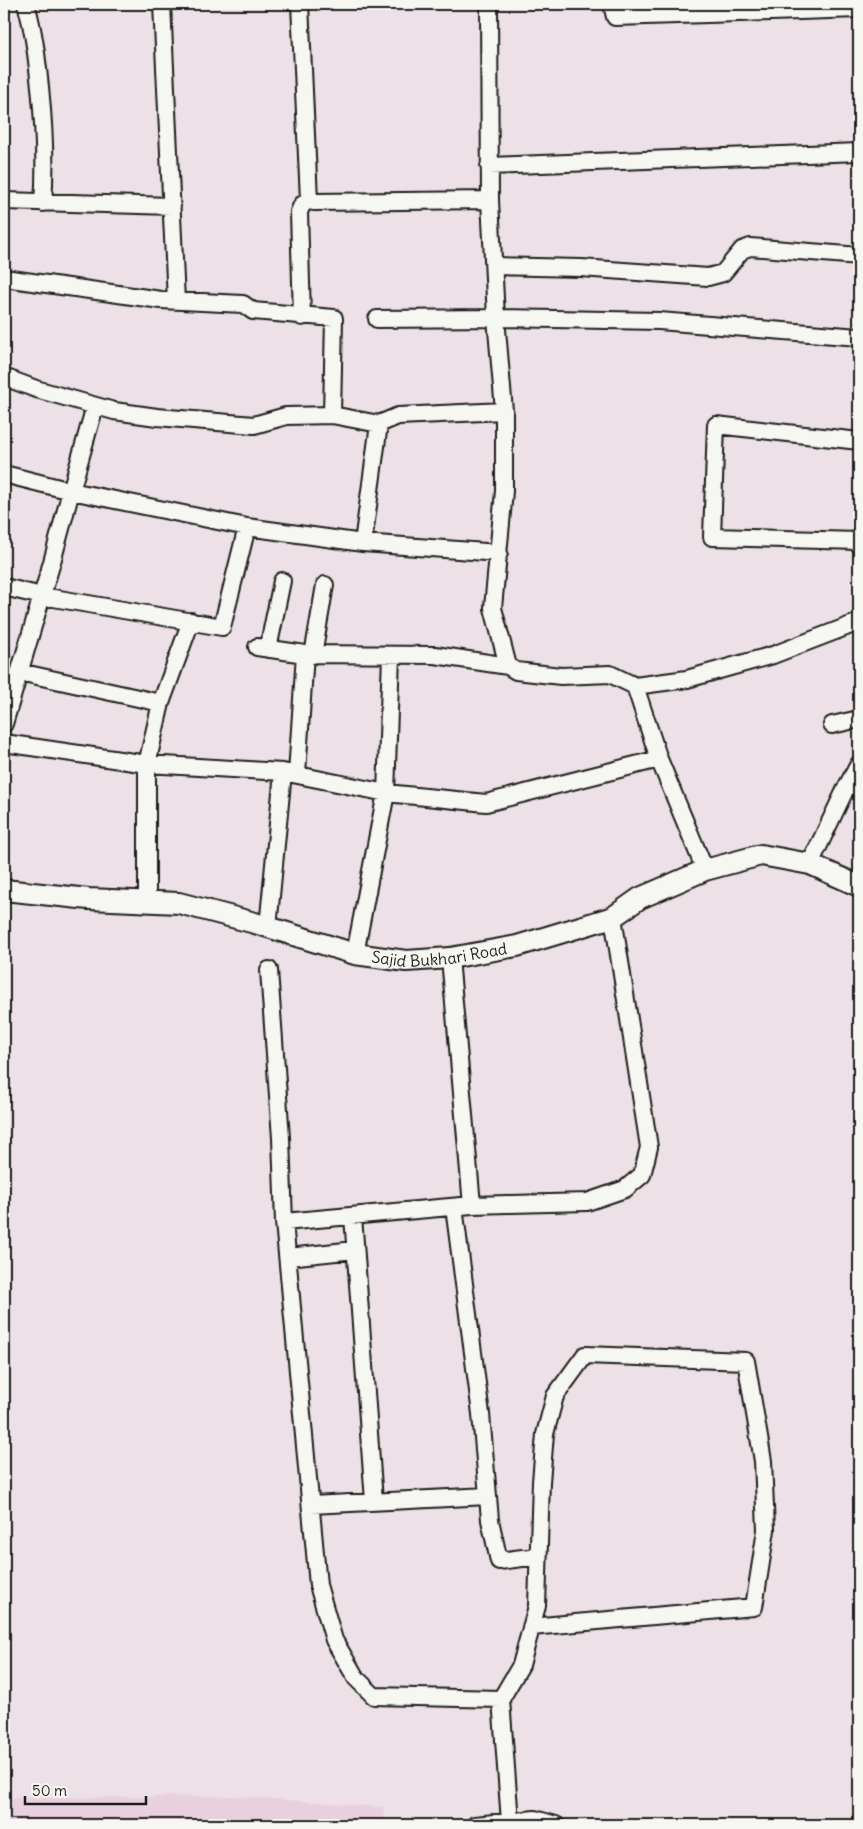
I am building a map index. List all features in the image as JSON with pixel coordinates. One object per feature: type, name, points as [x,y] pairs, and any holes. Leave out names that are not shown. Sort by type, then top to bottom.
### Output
[{"type":"street","points":[[26,4],[31,19],[37,56],[43,122],[45,180],[43,203]]},
{"type":"street","points":[[162,4],[176,301]]},
{"type":"street","points":[[300,4],[309,200]]},
{"type":"street","points":[[489,4],[490,200],[496,318],[504,411],[504,491],[493,608],[508,666]]},
{"type":"street","points":[[612,4],[615,17],[761,8],[859,9]]},
{"type":"street","points":[[489,166],[859,152]]},
{"type":"street","points":[[302,317],[299,212],[302,204],[309,200],[314,202],[490,200]]},
{"type":"street","points":[[4,201],[172,206]]},
{"type":"street","points":[[494,266],[581,268],[708,277],[723,273],[742,250],[750,247],[859,256]]},
{"type":"street","points":[[4,278],[176,301],[243,304],[253,311],[302,317],[334,318],[332,415]]},
{"type":"street","points":[[378,319],[496,318],[659,321],[859,337]]},
{"type":"street","points":[[4,377],[36,389],[114,411],[157,417],[254,425],[286,416],[332,415],[379,424],[398,416],[504,411]]},
{"type":"street","points":[[4,724],[13,678],[42,596],[95,406]]},
{"type":"street","points":[[363,543],[379,424]]},
{"type":"street","points":[[859,441],[716,425],[712,537],[859,541]]},
{"type":"street","points":[[4,474],[247,527],[363,543],[499,553]]},
{"type":"street","points":[[4,587],[42,596],[222,627],[247,527]]},
{"type":"street","points":[[282,581],[263,648],[309,654],[435,655],[508,666],[516,671],[561,676],[610,674],[635,686],[686,679],[772,655],[859,622]]},
{"type":"street","points":[[268,926],[309,654],[326,585]]},
{"type":"street","points":[[147,901],[147,764],[161,703],[191,621]]},
{"type":"street","points":[[355,954],[386,793],[391,656]]},
{"type":"street","points":[[13,678],[161,703]]},
{"type":"street","points":[[635,686],[659,759],[705,870]]},
{"type":"street","points":[[832,725],[859,719]]},
{"type":"street","points":[[4,743],[147,764],[290,773],[386,793],[486,803],[659,759]]},
{"type":"street","points":[[810,864],[859,764]]},
{"type":"street","name":"Sajid Bukhari Road","points":[[4,890],[89,899],[179,902],[268,926],[355,954],[406,961],[450,958],[517,946],[612,917],[640,898],[705,870],[761,855],[810,864],[859,886]]},
{"type":"street","points":[[284,1222],[472,1205],[587,1202],[624,1189],[642,1175],[649,1147],[612,917]]},
{"type":"street","points":[[450,958],[472,1205]]},
{"type":"street","points":[[269,970],[281,1138],[284,1222],[318,1585],[334,1640],[356,1678],[374,1696],[501,1699]]},
{"type":"street","points":[[454,1207],[481,1414],[490,1520],[499,1561],[538,1556]]},
{"type":"street","points":[[353,1216],[374,1501]]},
{"type":"street","points":[[288,1257],[356,1250]]},
{"type":"street","points":[[510,1822],[501,1699],[521,1665],[531,1627],[537,1606],[541,1482],[546,1434],[555,1396],[585,1355],[746,1361],[763,1461],[766,1530],[754,1607],[531,1627]]},
{"type":"street","points":[[311,1504],[488,1496]]},
{"type":"street","points":[[475,1825],[535,1819],[556,1825]]},
{"type":"shaded area","points":[[235,1796],[383,1807],[386,1825],[4,1825],[4,1798]]}]
